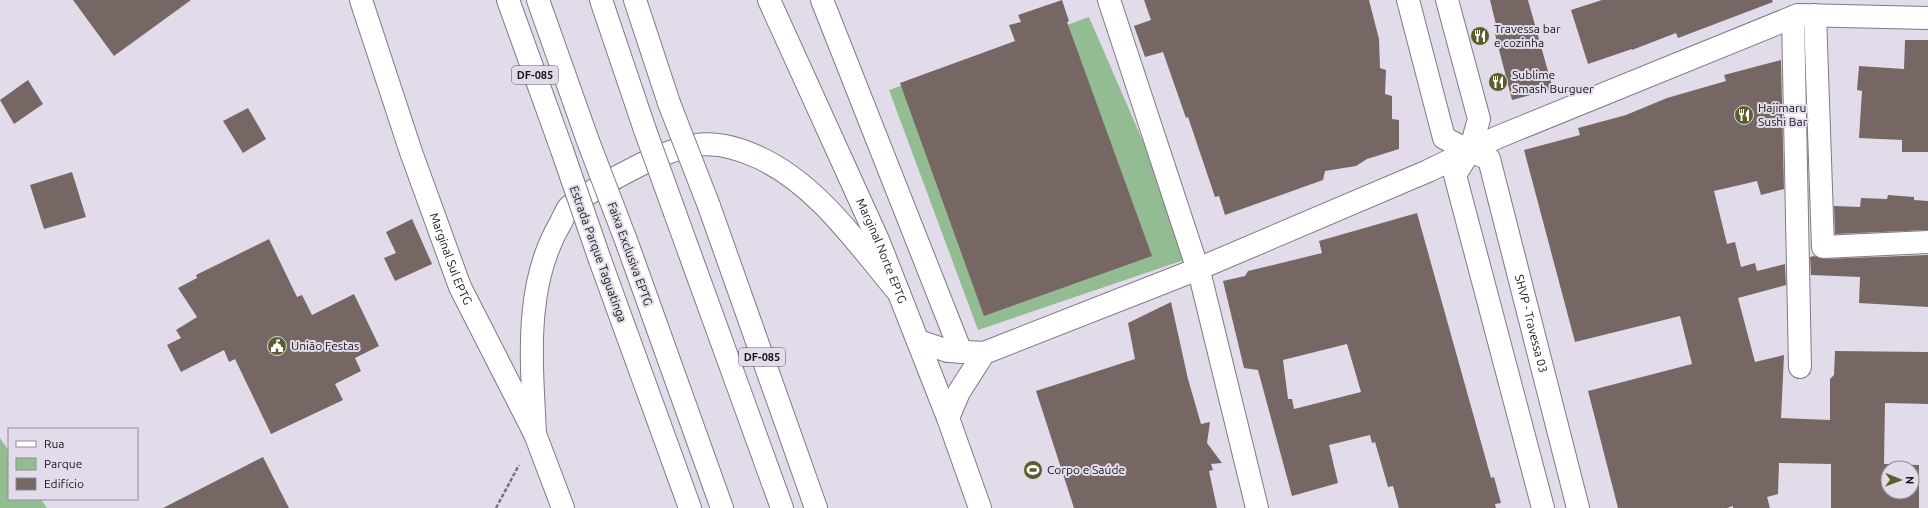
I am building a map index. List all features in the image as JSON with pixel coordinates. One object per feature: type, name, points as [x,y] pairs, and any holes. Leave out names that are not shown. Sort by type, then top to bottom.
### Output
[{"type":"main road","name":"Marginal Sul EPTG","points":[[361,0],[411,152],[460,287],[535,434],[560,504]]},
{"type":"main road","name":"Estrada Parque Taguatinga","points":[[508,0],[690,508]]},
{"type":"main road","name":"Faixa Exclusiva EPTG","points":[[538,0],[722,508]]},
{"type":"main road","points":[[601,0],[644,130],[676,213],[782,508]]},
{"type":"main road","name":"DF-085","points":[[636,0],[669,103],[709,206],[816,508]]},
{"type":"main road","name":"Marginal Norte EPTG","points":[[769,0],[878,240],[948,418],[980,508]]},
{"type":"main road","points":[[822,0],[961,352]]},
{"type":"main road","points":[[1110,0],[1198,269],[1257,508]]},
{"type":"main road","name":"SHVP - Travessa 03","points":[[1408,0],[1444,138],[1489,159],[1578,508]]},
{"type":"main road","points":[[1447,0],[1480,119],[1470,151],[1455,175],[1543,508]]},
{"type":"main road","points":[[918,341],[936,348],[961,352],[984,353],[1198,269],[1470,151],[1498,136],[1800,12],[1928,18]]},
{"type":"main road","points":[[1800,12],[1823,247],[1928,242]]},
{"type":"main road","points":[[1800,12],[1800,367]]},
{"type":"main road","points":[[535,434],[532,324],[541,268],[553,235],[569,207],[606,182],[656,158],[700,143],[726,145],[760,158],[800,183],[827,208],[899,293]]},
{"type":"main road","points":[[948,418],[958,392],[984,353]]},
{"type":"path","points":[[496,508],[535,434]]},
{"type":"green space","points":[[1089,17],[1193,257],[978,330],[889,90]]},
{"type":"green space","points":[[0,438],[8,450],[8,500],[42,500],[47,508],[0,508]]},
{"type":"building","points":[[73,0],[191,0],[114,56]]},
{"type":"building","points":[[1062,0],[1069,21],[1067,22],[1152,256],[984,316],[900,83],[1015,41],[1009,25],[1021,22],[1018,15]]},
{"type":"building","points":[[1144,0],[1369,0],[1379,39],[1380,68],[1386,70],[1385,94],[1392,96],[1392,119],[1399,120],[1399,149],[1367,159],[1356,166],[1325,171],[1323,180],[1225,215],[1219,196],[1215,197],[1188,117],[1186,118],[1163,52],[1145,57],[1134,26],[1151,20]]},
{"type":"building","points":[[1490,0],[1528,0],[1553,89],[1512,100],[1495,34],[1498,33]]},
{"type":"building","points":[[1602,0],[1772,0],[1773,2],[1678,38],[1676,33],[1632,50],[1588,64],[1571,10]]},
{"type":"building","points":[[1905,40],[1928,40],[1928,152],[1902,152],[1902,140],[1859,138],[1862,91],[1857,90],[1859,66],[1904,69]]},
{"type":"building","points":[[1781,60],[1784,189],[1761,195],[1757,181],[1714,191],[1727,244],[1735,242],[1741,267],[1755,263],[1757,271],[1785,264],[1786,285],[1738,298],[1755,362],[1784,355],[1781,418],[1830,420],[1830,379],[1834,375],[1835,351],[1928,352],[1928,404],[1885,403],[1884,460],[1880,460],[1880,500],[1919,500],[1919,508],[1831,508],[1831,464],[1779,463],[1778,494],[1767,497],[1770,508],[1733,508],[1733,506],[1727,508],[1618,508],[1588,391],[1692,364],[1680,316],[1575,342],[1524,150],[1580,135],[1578,128],[1626,115],[1667,98],[1726,81],[1724,75]]},
{"type":"building","points":[[28,80],[43,104],[14,124],[0,100]]},
{"type":"building","points":[[248,108],[266,139],[243,153],[223,121]]},
{"type":"building","points":[[72,172],[86,217],[44,229],[30,185]]},
{"type":"building","points":[[1888,195],[1914,197],[1914,200],[1928,201],[1928,230],[1835,234],[1834,206],[1860,207],[1861,198],[1887,199]]},
{"type":"building","points":[[1417,213],[1491,478],[1494,477],[1501,503],[1495,504],[1496,508],[1399,508],[1393,486],[1388,487],[1375,442],[1372,443],[1370,435],[1329,445],[1338,483],[1292,496],[1258,370],[1244,368],[1223,281],[1245,276],[1248,271],[1322,253],[1319,241]],"holes":[[[1347,344],[1361,392],[1294,409],[1292,399],[1288,399],[1283,360]]]},
{"type":"building","points":[[412,219],[432,264],[395,281],[384,258],[396,253],[386,232]]},
{"type":"building","points":[[269,239],[297,297],[302,295],[312,315],[354,294],[379,346],[355,358],[361,371],[335,384],[343,400],[271,434],[235,359],[229,362],[224,350],[181,372],[167,345],[181,338],[176,330],[197,317],[178,288],[197,278],[196,275]]},
{"type":"building","points":[[1928,255],[1928,307],[1859,303],[1860,277],[1811,275],[1810,257],[1814,256],[1824,259]]},
{"type":"building","points":[[1171,302],[1188,379],[1201,424],[1210,422],[1207,443],[1222,463],[1211,464],[1213,470],[1209,471],[1217,508],[1074,508],[1036,391],[1135,359],[1128,323]]},
{"type":"building","points":[[263,457],[289,508],[163,508]]},
{"type":"place","name":"Travessa bar e cozinha","points":[[1480,36]]},
{"type":"place","name":"Sublime Smash Burguer","points":[[1498,82]]},
{"type":"place","name":"Hajimaru Sushi Bar","points":[[1744,115]]},
{"type":"place","name":"União Festas","points":[[277,346]]},
{"type":"place","name":"Corpo e Saúde","points":[[1033,470]]}]
